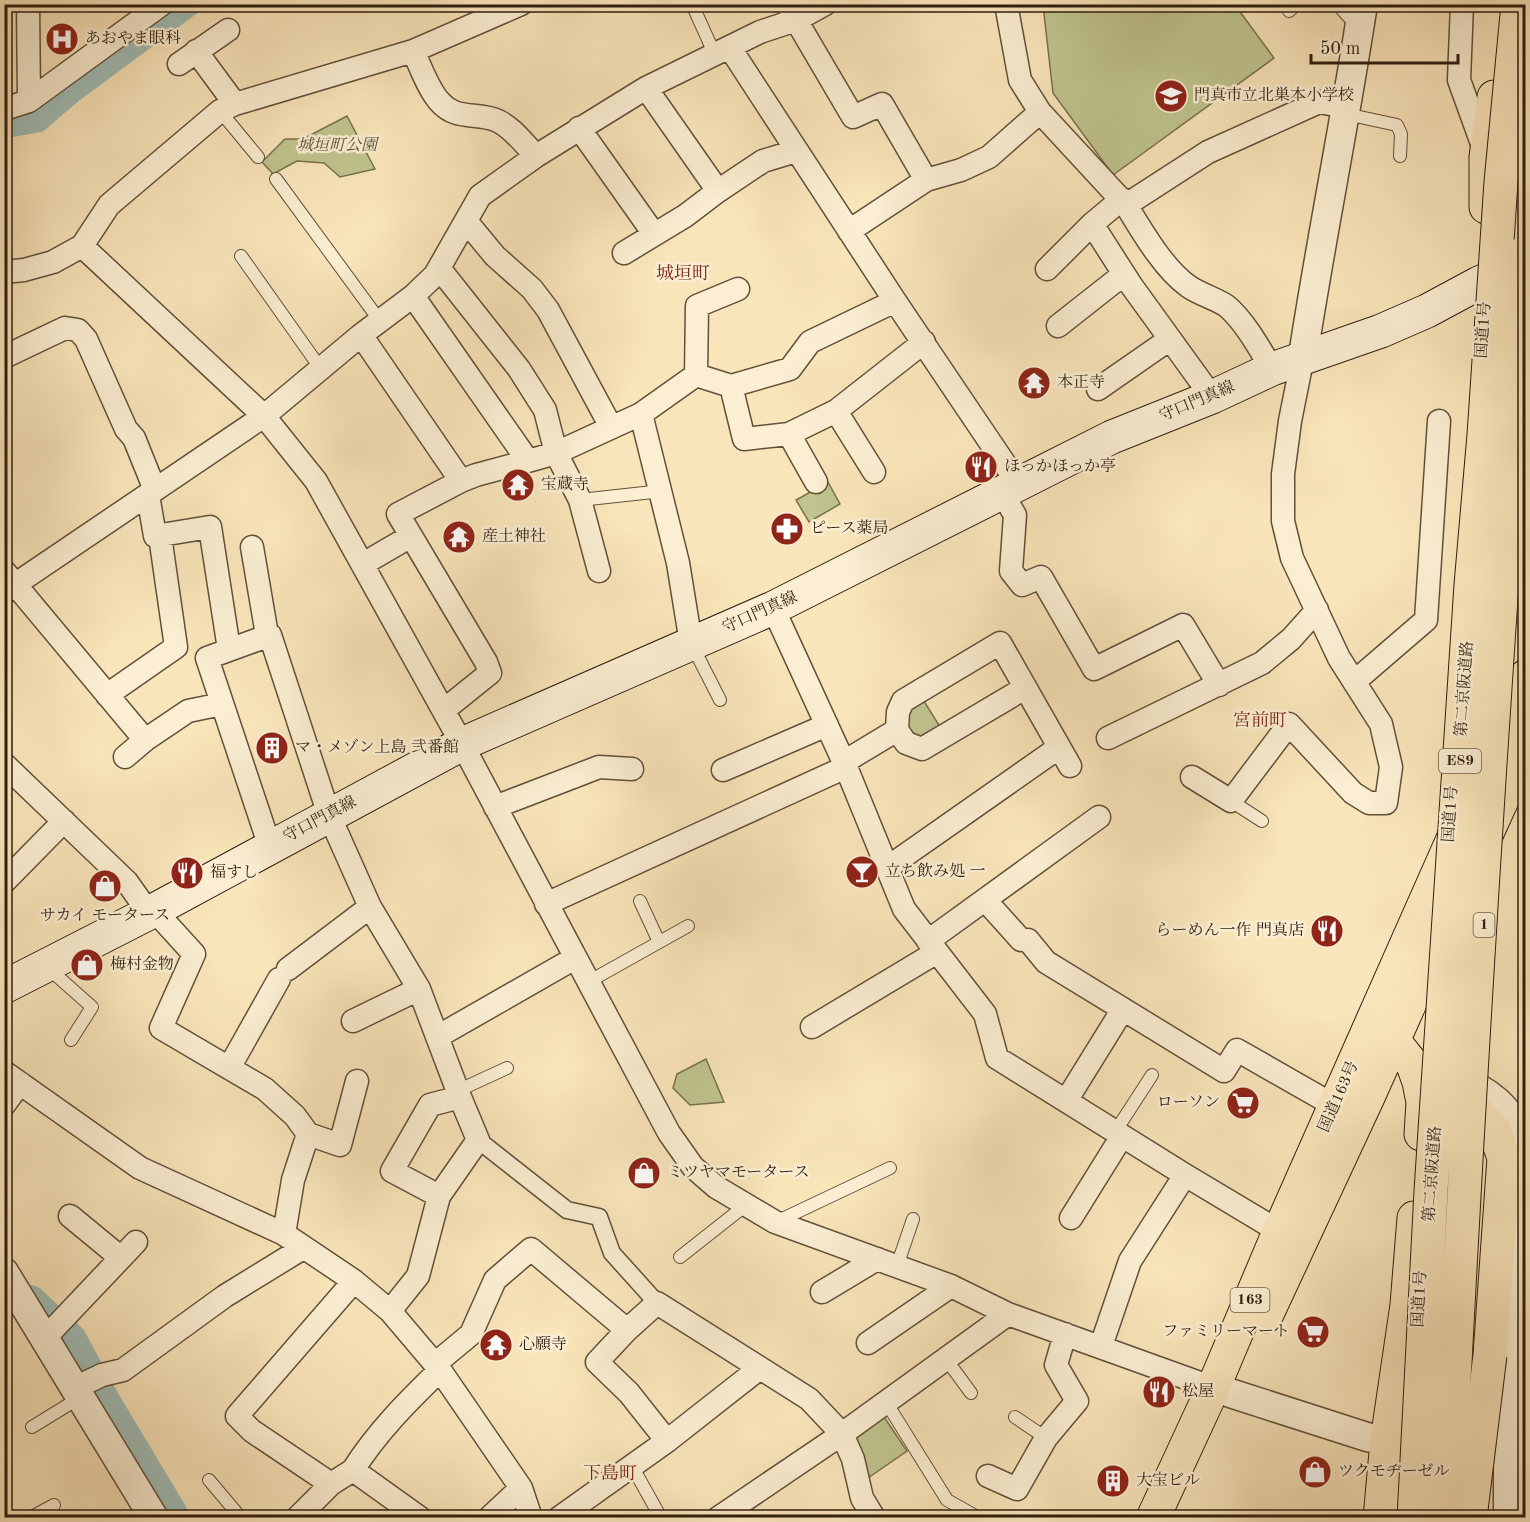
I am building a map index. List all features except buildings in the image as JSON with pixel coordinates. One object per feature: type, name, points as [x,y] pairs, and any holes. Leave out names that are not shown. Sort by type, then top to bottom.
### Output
[{"type":"highway","points":[[1504,4],[1486,157],[1486,212],[1509,267],[1502,414],[1504,436],[1526,470]]},
{"type":"highway","name":"国道1号","points":[[1409,1518],[1425,1190],[1495,180],[1512,4]]},
{"type":"highway","name":"第二京阪道路","points":[[1414,1518],[1431,1191],[1471,585],[1484,435],[1501,182],[1518,4]]},
{"type":"highway","points":[[1526,217],[1509,267],[1475,414],[1477,438],[1486,464],[1504,487],[1526,507]]},
{"type":"highway","name":"第二京阪道路","points":[[1447,1518],[1479,917],[1500,584],[1509,267]]},
{"type":"highway","name":"1","points":[[1458,1518],[1484,918],[1505,585],[1526,334]]},
{"type":"highway","name":"国道163号","points":[[1289,1238],[1368,1098],[1381,1034],[1526,676]]},
{"type":"highway","name":"国道163号","points":[[1173,1518],[1222,1390],[1289,1238],[1335,1106],[1381,1034],[1526,747]]},
{"type":"highway","points":[[1381,1034],[1439,1073],[1495,1132],[1504,1158],[1490,1355],[1470,1518]]},
{"type":"highway","points":[[1380,1518],[1387,1441],[1407,1305],[1424,1102],[1413,1065],[1381,1034]]},
{"type":"highway","name":"国道163号","points":[[1153,1518],[1222,1390]]},
{"type":"main road","name":"守口門真線","points":[[4,987],[152,911],[462,744],[773,608],[1112,437],[1212,397],[1303,356],[1381,331],[1427,311],[1509,267]]},
{"type":"street","points":[[28,4],[28,101]]},
{"type":"street","points":[[4,109],[28,101],[162,4]]},
{"type":"street","points":[[4,272],[24,270],[53,262],[82,246],[110,205],[228,108],[413,51],[496,9],[521,4]]},
{"type":"street","points":[[146,740],[8,583],[152,492],[264,416],[361,335],[413,296],[435,275],[480,196],[536,156],[646,88],[723,52],[790,16],[825,4]]},
{"type":"street","points":[[1006,4],[1020,80],[1040,112],[1124,202],[1168,266],[1194,290],[1227,306],[1247,330],[1272,369]]},
{"type":"street","points":[[1462,4],[1459,80],[1486,157]]},
{"type":"street","points":[[790,16],[853,117],[882,104],[926,180]]},
{"type":"street","points":[[1192,777],[1231,801],[1289,724],[1353,793],[1369,803],[1386,803],[1391,767],[1381,724],[1339,658],[1292,558],[1283,521],[1283,474],[1290,421],[1361,17]]},
{"type":"street","points":[[228,30],[188,57],[228,108]]},
{"type":"street","points":[[413,51],[432,91],[440,102],[456,114],[502,123],[536,156]]},
{"type":"street","points":[[723,52],[796,151],[924,342],[1010,489],[1015,515],[1011,571],[1022,585],[1041,577],[1094,669],[1183,625],[1219,685]]},
{"type":"street","points":[[646,88],[718,191]]},
{"type":"street","points":[[1047,269],[1092,224],[1124,202],[1208,152],[1319,102],[1346,111]]},
{"type":"street","points":[[849,231],[926,180],[961,170],[989,157],[1040,112]]},
{"type":"street","points":[[579,128],[654,234]]},
{"type":"street","points":[[624,253],[685,216],[763,162],[796,151]]},
{"type":"street","points":[[466,221],[495,255],[532,289],[548,310],[611,427]]},
{"type":"street","points":[[1092,224],[1124,274],[1212,397]]},
{"type":"street","points":[[82,246],[264,416],[316,481],[444,710],[669,1133],[693,1167],[716,1187],[775,1222],[951,1286],[1008,1314],[1222,1390],[1367,1437],[1517,1467]]},
{"type":"street","points":[[439,268],[519,369],[545,410],[556,453],[580,500],[599,571]]},
{"type":"street","points":[[1058,326],[1124,274]]},
{"type":"street","points":[[696,375],[697,306],[738,289]]},
{"type":"street","points":[[413,296],[528,461]]},
{"type":"street","points":[[696,375],[731,386],[790,369],[810,342],[895,301]]},
{"type":"street","points":[[4,357],[65,328],[78,330],[86,339],[126,429],[134,438],[152,492],[155,536],[210,527],[230,649]]},
{"type":"street","points":[[361,335],[461,481]]},
{"type":"street","points":[[1098,389],[1170,339]]},
{"type":"street","points":[[731,386],[744,439],[789,434],[836,411],[924,342]]},
{"type":"street","points":[[444,710],[490,673],[486,662],[398,514],[476,474],[556,453],[641,414],[696,375]]},
{"type":"street","points":[[836,411],[874,472]]},
{"type":"street","points":[[641,414],[662,491],[678,563],[691,643]]},
{"type":"street","points":[[1354,682],[1426,620],[1439,421]]},
{"type":"street","points":[[789,434],[816,482]]},
{"type":"street","points":[[107,695],[176,647],[160,536]]},
{"type":"street","points":[[363,564],[411,536]]},
{"type":"street","points":[[252,547],[267,635],[270,635],[329,815],[370,907],[419,989],[478,1140],[567,1209],[599,1217],[612,1252],[657,1303],[809,1399],[842,1434],[853,1459],[862,1498],[874,1518]]},
{"type":"street","points":[[773,608],[845,764],[904,909],[984,1014],[997,1058],[1289,1238]]},
{"type":"street","points":[[1108,738],[1262,663],[1291,639],[1317,610]]},
{"type":"street","points":[[267,635],[207,658],[270,847]]},
{"type":"street","points":[[887,868],[1060,760],[1025,688],[1000,643],[903,701],[898,712],[897,730],[906,743],[922,749],[1025,688]]},
{"type":"street","points":[[125,758],[146,740],[189,711],[222,704]]},
{"type":"street","points":[[723,770],[826,725]]},
{"type":"street","points":[[546,904],[845,764],[897,730]]},
{"type":"street","points":[[4,764],[127,882],[194,954],[161,1028],[265,1089],[295,1116],[309,1134],[340,1145],[357,1081]]},
{"type":"street","points":[[495,807],[599,767],[632,769]]},
{"type":"street","points":[[812,1026],[933,947],[986,901],[1099,817]]},
{"type":"street","points":[[4,882],[64,821]]},
{"type":"street","points":[[986,901],[1021,940],[1028,940],[1046,962],[1224,1071],[1237,1050],[1335,1106]]},
{"type":"street","points":[[229,1068],[284,974],[370,907]]},
{"type":"street","points":[[437,1037],[575,958]]},
{"type":"street","points":[[353,1021],[419,989]]},
{"type":"street","points":[[1066,1101],[1123,1009]]},
{"type":"street","points":[[1439,1073],[1480,1089],[1497,1102],[1514,1119],[1526,1142]]},
{"type":"street","points":[[4,1105],[12,1078],[140,1168],[284,1234],[354,1281],[390,1311],[437,1367],[521,1488],[531,1518]]},
{"type":"street","points":[[439,1196],[392,1171],[430,1105],[459,1094]]},
{"type":"street","points":[[284,1234],[293,1180],[309,1134]]},
{"type":"street","points":[[1071,1218],[1119,1134]]},
{"type":"street","points":[[390,1311],[418,1276],[439,1196],[478,1140]]},
{"type":"street","points":[[1101,1346],[1130,1261],[1185,1175]]},
{"type":"street","points":[[1508,1518],[1517,1467],[1526,1192]]},
{"type":"street","points":[[45,1339],[129,1250],[70,1216]]},
{"type":"street","points":[[86,1386],[123,1370],[225,1296],[303,1248]]},
{"type":"street","points":[[297,1518],[331,1484],[353,1470],[400,1409],[437,1367],[471,1334],[495,1280],[531,1249],[627,1330]]},
{"type":"street","points":[[822,1292],[887,1263]]},
{"type":"street","points":[[4,1272],[45,1339],[86,1386],[154,1518]]},
{"type":"street","points":[[331,1484],[252,1431],[237,1416],[354,1281]]},
{"type":"street","points":[[868,1343],[951,1286]]},
{"type":"street","points":[[657,1303],[597,1362],[629,1393],[667,1441]]},
{"type":"street","points":[[727,1515],[1008,1314]]},
{"type":"street","points":[[988,1476],[1017,1489],[1046,1438],[1077,1401],[1056,1365],[1065,1334]]},
{"type":"street","points":[[559,1518],[667,1441],[760,1368]]},
{"type":"street","points":[[353,1470],[420,1518]]},
{"type":"street","points":[[489,1518],[521,1488]]},
{"type":"lane","points":[[692,4],[723,52]]},
{"type":"lane","points":[[1337,4],[1361,17]]},
{"type":"lane","points":[[228,108],[258,157]]},
{"type":"lane","points":[[1346,111],[1397,124],[1401,134],[1400,156]]},
{"type":"lane","points":[[276,179],[380,321]]},
{"type":"lane","points":[[241,256],[321,369]]},
{"type":"lane","points":[[580,500],[662,491]]},
{"type":"lane","points":[[691,643],[720,700]]},
{"type":"lane","points":[[1231,801],[1262,821]]},
{"type":"lane","points":[[640,901],[659,942]]},
{"type":"lane","points":[[588,982],[688,926]]},
{"type":"lane","points":[[45,966],[92,1007],[71,1040]]},
{"type":"lane","points":[[459,1094],[507,1068]]},
{"type":"lane","points":[[1119,1134],[1152,1075]]},
{"type":"lane","points":[[775,1222],[890,1168]]},
{"type":"lane","points":[[680,1257],[746,1205]]},
{"type":"lane","points":[[887,1263],[913,1219]]},
{"type":"lane","points":[[946,1359],[971,1393]]},
{"type":"lane","points":[[32,1427],[86,1386]]},
{"type":"lane","points":[[886,1402],[947,1500],[979,1518]]},
{"type":"lane","points":[[1014,1417],[1046,1438]]},
{"type":"lane","points":[[632,1466],[661,1518]]},
{"type":"lane","points":[[209,1480],[241,1518]]},
{"type":"lane","points":[[30,1518],[54,1505]]},
{"type":"green space","name":"門真市立北巣本小学校","points":[[1043,5],[1235,5],[1274,58],[1113,175],[1053,93]]},
{"type":"green space","name":"城垣町公園","points":[[347,116],[375,169],[340,177],[324,163],[297,161],[273,174],[262,162],[285,139],[303,139]]},
{"type":"green space","points":[[828,482],[840,504],[809,522],[796,500]]},
{"type":"green space","points":[[922,698],[942,730],[927,737],[915,734],[906,726],[909,706]]},
{"type":"green space","points":[[706,1059],[724,1102],[690,1105],[673,1088],[677,1074]]},
{"type":"green space","points":[[882,1414],[907,1451],[865,1480],[855,1432]]},
{"type":"waterway","points":[[4,128],[38,122],[73,92],[192,4]]},
{"type":"waterway","points":[[30,1302],[70,1340],[100,1396],[173,1518]]},
{"type":"place","name":"あおやま眼科","points":[[62,39]]},
{"type":"place","name":"門真市立北巣本小学校","points":[[1171,96]]},
{"type":"place","name":"本正寺","points":[[1034,383]]},
{"type":"place","name":"ほっかほっか亭","points":[[981,467]]},
{"type":"place","name":"宝蔵寺","points":[[518,485]]},
{"type":"place","name":"ピース薬局","points":[[787,529]]},
{"type":"place","name":"産土神社","points":[[459,537]]},
{"type":"place","name":"マ・メゾン上島 弐番館","points":[[272,748]]},
{"type":"place","name":"立ち飲み処 一","points":[[862,872]]},
{"type":"place","name":"福すし","points":[[187,873]]},
{"type":"place","name":"サカイ モータース","points":[[105,886]]},
{"type":"place","name":"らーめん一作 門真店","points":[[1327,931]]},
{"type":"place","name":"梅村金物","points":[[87,965]]},
{"type":"place","name":"ローソン","points":[[1243,1103]]},
{"type":"place","name":"ミツヤマモータース","points":[[644,1173]]},
{"type":"place","name":"ファミリーマート","points":[[1313,1332]]},
{"type":"place","name":"心願寺","points":[[496,1345]]},
{"type":"place","name":"松屋","points":[[1159,1392]]},
{"type":"place","name":"ツクモヂーゼル","points":[[1315,1472]]},
{"type":"place","name":"大宝ビル","points":[[1113,1481]]},
{"type":"district","name":"城垣町","points":[[683,274]]},
{"type":"district","name":"宮前町","points":[[1260,721]]},
{"type":"district","name":"下島町","points":[[610,1474]]}]
